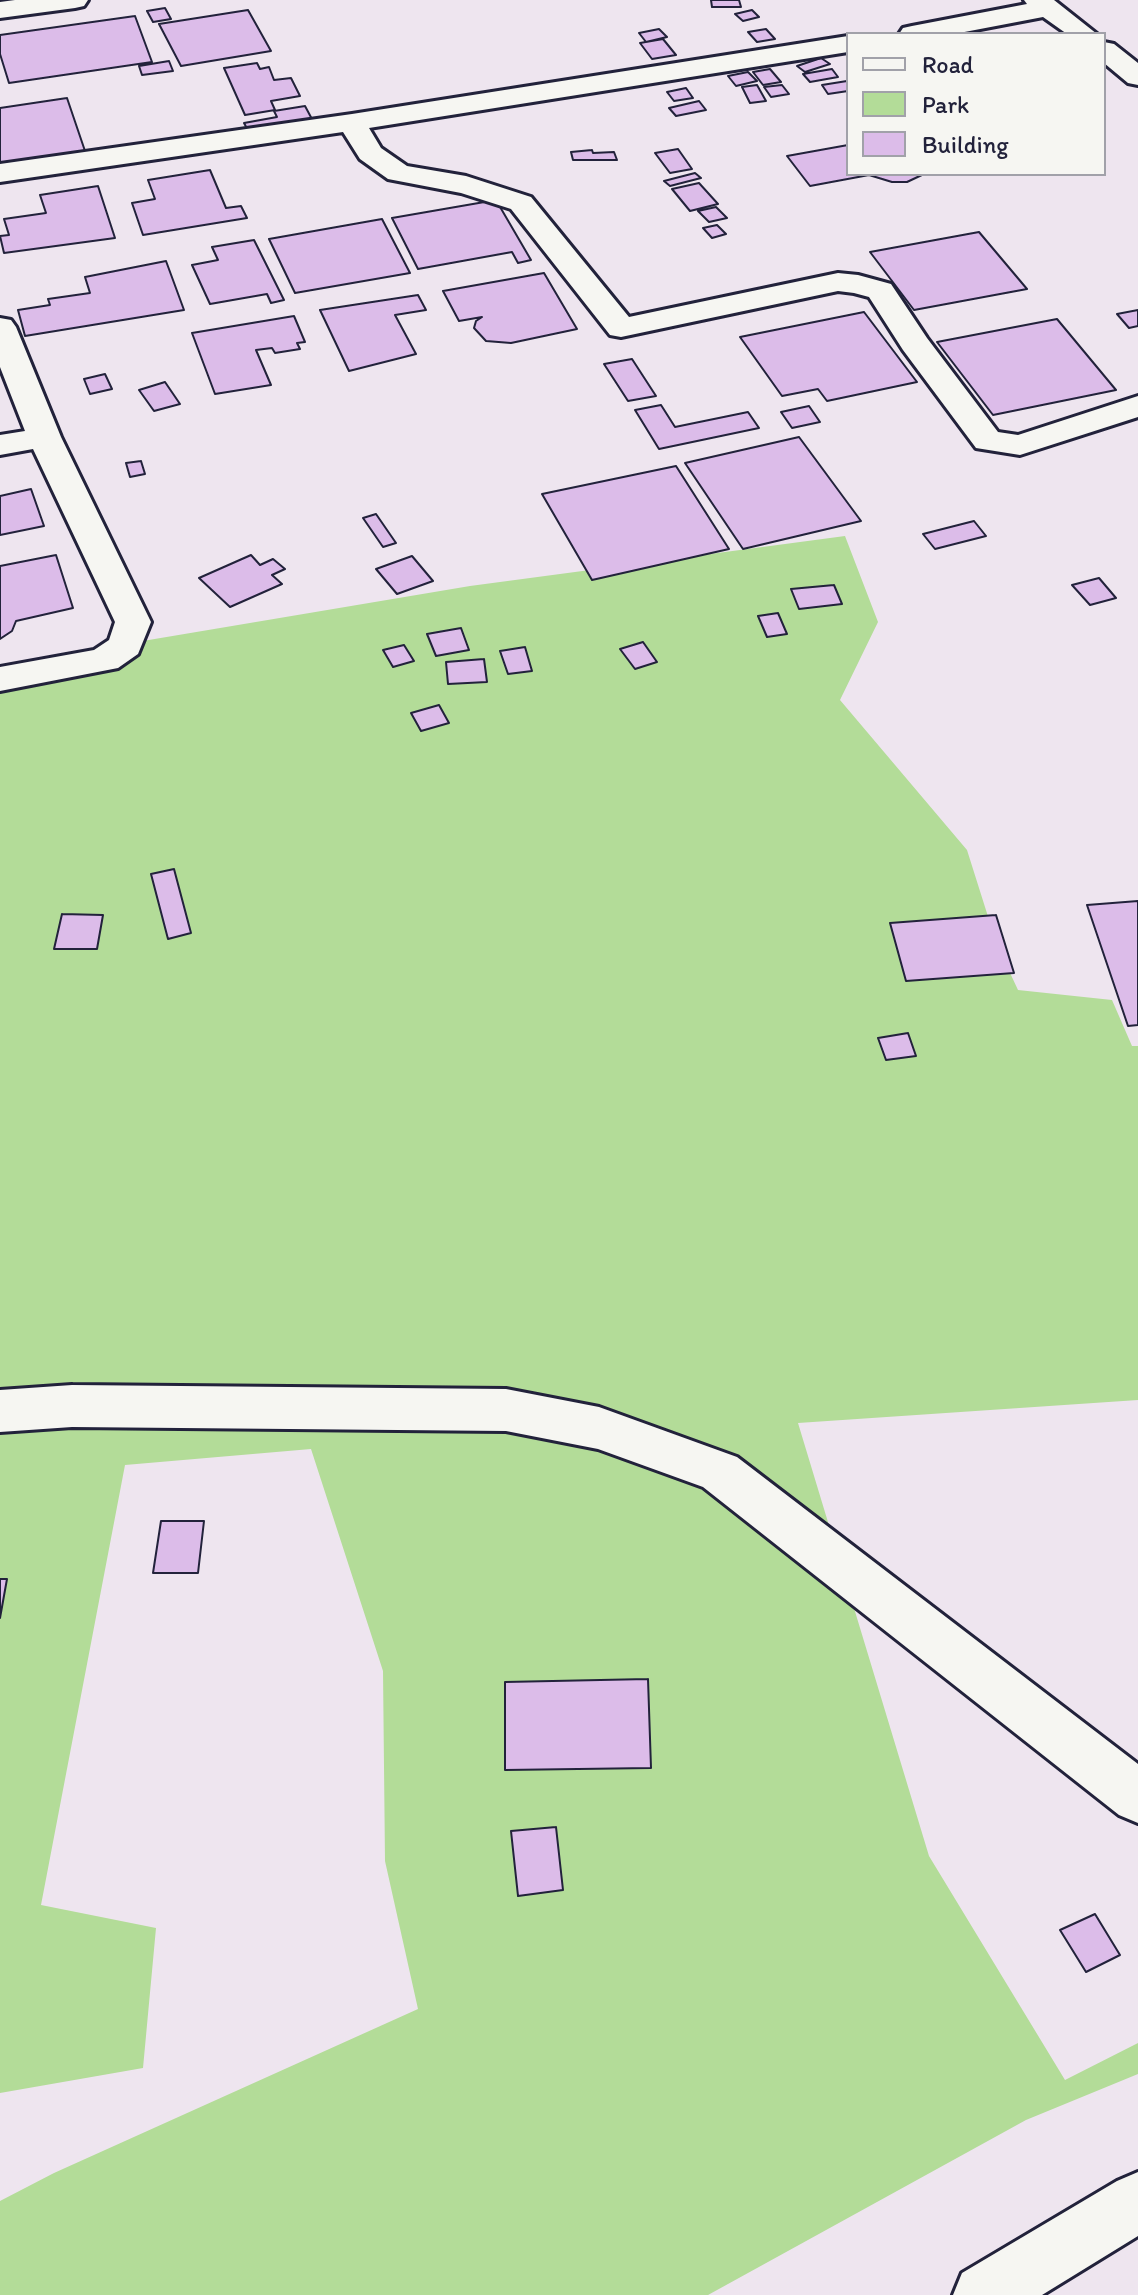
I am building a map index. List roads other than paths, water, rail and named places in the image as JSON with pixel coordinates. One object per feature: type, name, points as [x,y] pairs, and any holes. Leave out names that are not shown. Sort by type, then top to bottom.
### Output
[{"type":"street","points":[[0,10],[75,0]]},
{"type":"street","points":[[921,32],[1043,4],[1081,32]]},
{"type":"street","points":[[0,173],[352,122],[846,44]]},
{"type":"street","points":[[1106,52],[1138,77]]},
{"type":"street","points":[[352,122],[370,153],[398,173],[466,185],[521,203],[621,328],[838,282],[858,284],[880,291],[914,343],[988,441],[1020,445],[1138,406]]},
{"type":"street","points":[[0,327],[44,437],[133,622],[125,646],[105,660],[0,679]]},
{"type":"street","points":[[0,445],[44,437]]},
{"type":"street","points":[[0,1411],[72,1406],[506,1410],[599,1428],[720,1472],[1138,1797]]},
{"type":"street","points":[[984,2295],[1138,2202]]}]
